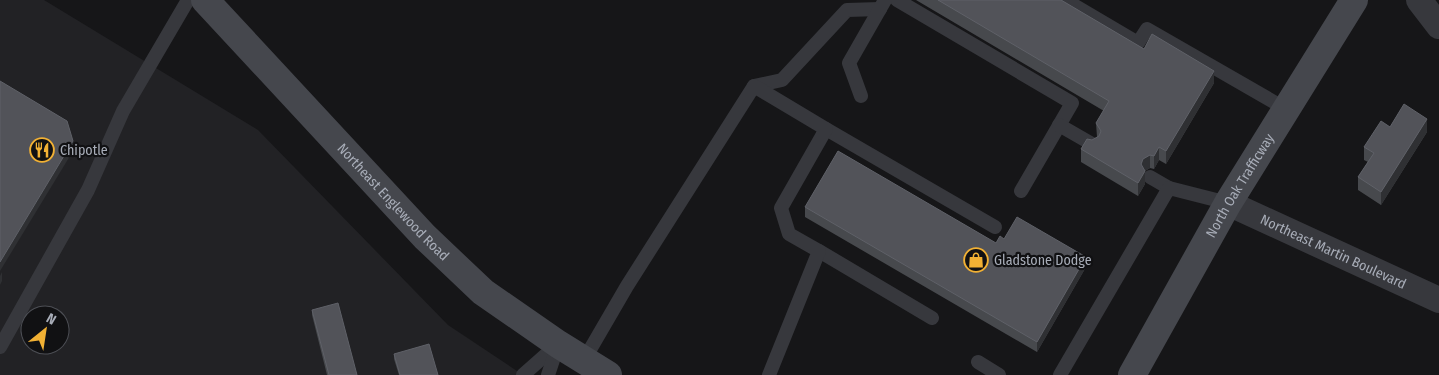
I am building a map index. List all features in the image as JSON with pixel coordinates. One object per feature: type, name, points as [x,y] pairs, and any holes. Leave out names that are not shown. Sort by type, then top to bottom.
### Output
[{"type":"main road","name":"Northeast Englewood Road","points":[[205,0],[432,243],[483,292],[558,344],[608,375]]},
{"type":"main road","name":"North Oak Trafficway","points":[[1132,375],[1228,203],[1354,0]]},
{"type":"street","points":[[1419,0],[1439,26]]},
{"type":"street","name":"Northeast Martin Boulevard","points":[[1228,203],[1439,300]]},
{"type":"lane","points":[[0,346],[88,190],[123,111],[188,0]]},
{"type":"lane","points":[[897,0],[1072,103],[1021,191]]},
{"type":"lane","points":[[1065,0],[1138,43],[1147,29],[1286,110]]},
{"type":"lane","points":[[584,360],[627,286],[754,86],[782,80],[847,10],[883,4]]},
{"type":"lane","points":[[861,96],[849,63],[883,4]]},
{"type":"lane","points":[[754,86],[995,227]]},
{"type":"lane","points":[[1059,125],[1092,144]]},
{"type":"lane","points":[[826,129],[781,208],[789,234],[932,318]]},
{"type":"lane","points":[[1150,176],[1169,188],[1228,203]]},
{"type":"lane","points":[[1060,375],[1169,188]]},
{"type":"lane","points":[[769,375],[820,251]]},
{"type":"lane","points":[[523,375],[558,344]]},
{"type":"lane","points":[[548,375],[558,344]]},
{"type":"lane","points":[[978,362],[999,375]]},
{"type":"shaded area","points":[[0,0],[44,0],[258,130],[448,325],[523,375],[0,375]]},
{"type":"building","points":[[938,0],[1061,0],[1144,49],[1152,34],[1214,71],[1166,151],[1159,147],[1154,156],[1150,155],[1143,159],[1141,164],[1145,171],[1138,183],[1081,149],[1087,139],[1092,140],[1099,136],[1101,131],[1096,123],[1109,101]]},
{"type":"building","points":[[0,81],[67,121],[73,141],[0,262]]},
{"type":"building","points":[[1404,104],[1427,119],[1381,192],[1358,177],[1374,153],[1364,147],[1381,121],[1390,127]]},
{"type":"building","name":"Gladstone Dodge","points":[[838,151],[996,243],[1000,236],[1004,239],[1017,217],[1086,257],[1037,342],[805,207]]},
{"type":"building","points":[[338,303],[357,375],[329,375],[312,310]]},
{"type":"building","points":[[429,344],[438,375],[400,375],[394,354]]},
{"type":"place","name":"Chipotle","points":[[42,150]]},
{"type":"place","name":"Gladstone Dodge","points":[[976,260]]}]
